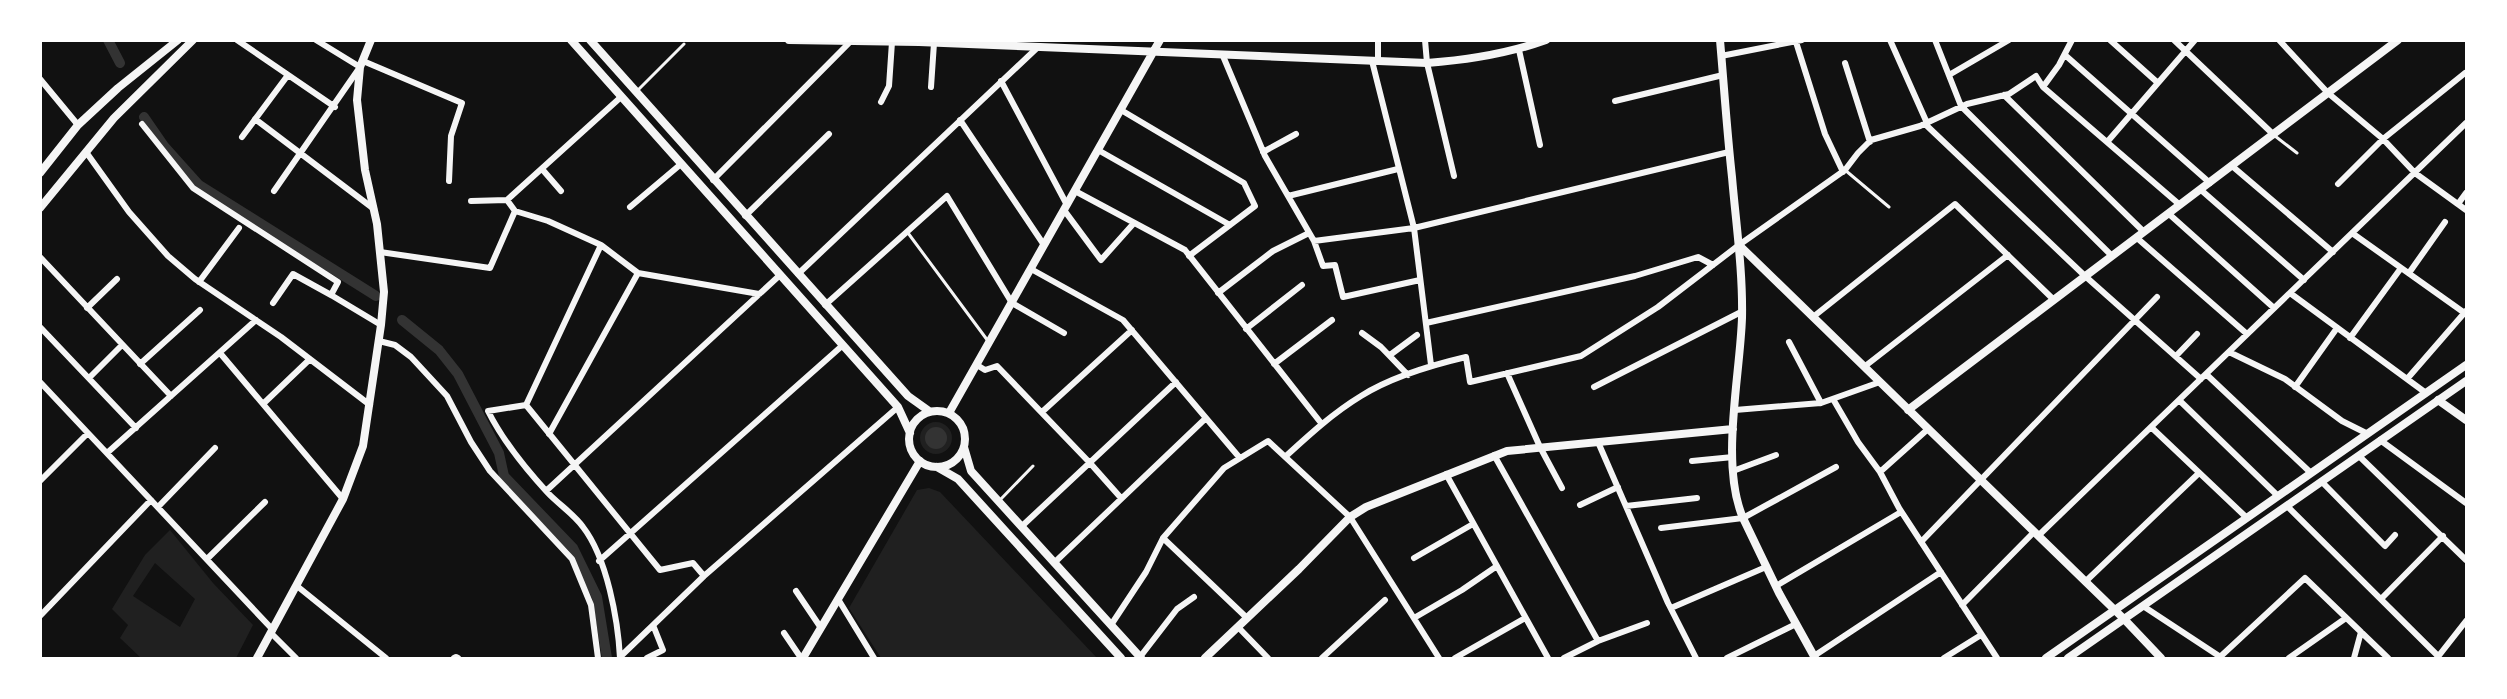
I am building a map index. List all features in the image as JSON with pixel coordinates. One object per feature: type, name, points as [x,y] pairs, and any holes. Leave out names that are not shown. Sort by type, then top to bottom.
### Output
[{"type":"main road","points":[[40,173],[78,125],[118,88],[178,40]]},
{"type":"main road","points":[[40,208],[114,118],[193,40]]},
{"type":"main road","points":[[571,40],[898,407],[910,433],[911,449],[920,461],[937,467],[958,479],[1077,610],[1116,657]]},
{"type":"main road","points":[[590,40],[908,396],[929,411],[949,413],[961,423],[965,439],[964,447],[971,471],[1141,658]]},
{"type":"main road","points":[[2046,658],[2466,365]]},
{"type":"main road","points":[[2068,658],[2466,381]]},
{"type":"main road","points":[[910,433],[916,420],[929,411]]},
{"type":"main road","points":[[937,467],[954,461],[964,447]]},
{"type":"main road","points":[[1077,610],[1088,600]]},
{"type":"street","points":[[237,40],[335,106]]},
{"type":"street","points":[[316,40],[362,64],[462,103],[451,136],[449,181]]},
{"type":"street","points":[[274,191],[362,64],[371,40]]},
{"type":"street","points":[[789,40],[995,43],[1037,48],[1427,63],[1473,59],[1517,50],[1546,40]]},
{"type":"street","points":[[949,413],[1160,40]]},
{"type":"street","points":[[1378,40],[1375,62],[1398,169],[1414,228],[1431,365]]},
{"type":"street","points":[[1425,40],[1427,63],[1454,176]]},
{"type":"street","points":[[1514,40],[1540,145]]},
{"type":"street","points":[[1720,40],[1738,245],[1741,312],[1733,429],[1733,471],[1743,518],[1766,567],[1815,657],[1941,572]]},
{"type":"street","points":[[1890,40],[1926,123],[2085,276],[2176,356],[2204,376],[2311,473]]},
{"type":"street","points":[[1935,40],[1962,106],[2112,256]]},
{"type":"street","points":[[1949,75],[2009,40]]},
{"type":"street","points":[[2043,87],[2065,55],[2072,40]]},
{"type":"street","points":[[2110,40],[2158,83]]},
{"type":"street","points":[[2174,40],[2274,135]]},
{"type":"street","points":[[2108,141],[2195,40]]},
{"type":"street","points":[[2279,40],[2328,93],[2384,139],[2415,173],[2466,210]]},
{"type":"street","points":[[1908,410],[2398,40]]},
{"type":"street","points":[[1721,56],[1799,41],[1825,134],[1844,171]]},
{"type":"street","points":[[713,180],[851,42]]},
{"type":"street","points":[[881,102],[889,86],[892,42]]},
{"type":"street","points":[[931,87],[934,43]]},
{"type":"street","points":[[798,274],[1037,48]]},
{"type":"street","points":[[2065,55],[2210,183]]},
{"type":"street","points":[[1222,56],[1263,152],[1314,241],[1323,266],[1335,265],[1343,297],[1420,280]]},
{"type":"street","points":[[1845,63],[1870,142]]},
{"type":"street","points":[[257,658],[343,499],[363,446],[384,292],[374,209],[365,170],[357,100],[362,64]]},
{"type":"street","points":[[2338,184],[2384,139],[2465,73]]},
{"type":"street","points":[[242,137],[288,75]]},
{"type":"street","points":[[1615,101],[1723,75]]},
{"type":"street","points":[[1285,457],[1321,423],[1363,394],[1431,365],[1466,357],[1470,382],[1581,356],[1658,307],[1738,245],[1844,171],[1870,142],[1926,123],[1962,106],[2004,95],[2036,76],[2043,87],[2180,205]]},
{"type":"street","points":[[40,79],[78,125]]},
{"type":"street","points":[[1001,81],[1065,208],[1101,260],[1134,223]]},
{"type":"street","points":[[2004,95],[2141,235],[2247,334]]},
{"type":"street","points":[[471,201],[507,200],[621,98]]},
{"type":"street","points":[[1121,110],[1244,183],[1255,206],[1189,256]]},
{"type":"street","points":[[255,119],[374,209]]},
{"type":"street","points":[[960,120],[1044,245]]},
{"type":"street","points":[[1962,604],[2151,427],[2466,123]]},
{"type":"street","points":[[142,124],[194,188],[338,282],[331,295]]},
{"type":"street","points":[[745,216],[829,134]]},
{"type":"street","points":[[1263,152],[1296,134]]},
{"type":"street","points":[[1098,150],[1230,225]]},
{"type":"street","points":[[86,152],[146,233],[168,256],[199,282],[256,320],[370,405]]},
{"type":"street","points":[[1314,241],[1414,228],[1730,152]]},
{"type":"street","points":[[630,207],[681,164]]},
{"type":"street","points":[[2232,166],[2333,252]]},
{"type":"street","points":[[542,169],[561,191]]},
{"type":"street","points":[[1288,196],[1398,169]]},
{"type":"street","points":[[2201,190],[2304,280]]},
{"type":"street","points":[[1075,191],[1185,250],[1321,423]]},
{"type":"street","points":[[2458,204],[2466,192]]},
{"type":"street","points":[[825,305],[947,196],[1012,303],[1064,333]]},
{"type":"street","points":[[507,200],[515,211],[548,221],[601,245],[638,273],[759,294]]},
{"type":"street","points":[[1813,317],[1955,204],[2054,300]]},
{"type":"street","points":[[380,252],[490,268],[515,211]]},
{"type":"street","points":[[2169,214],[2274,308]]},
{"type":"street","points":[[2409,273],[2445,222]]},
{"type":"street","points":[[199,282],[239,228]]},
{"type":"street","points":[[1218,293],[1273,251],[1309,233]]},
{"type":"street","points":[[2352,233],[2466,313],[2407,379]]},
{"type":"street","points":[[526,405],[601,245]]},
{"type":"street","points":[[1738,245],[2124,619],[2161,658]]},
{"type":"street","points":[[1864,367],[2008,255]]},
{"type":"street","points":[[40,257],[171,396]]},
{"type":"street","points":[[1426,323],[1635,276],[1698,257],[1713,265]]},
{"type":"street","points":[[2350,338],[2401,268]]},
{"type":"street","points":[[1031,269],[1123,320],[1239,457]]},
{"type":"street","points":[[549,434],[638,273]]},
{"type":"street","points":[[273,303],[293,274],[381,325]]},
{"type":"street","points":[[546,491],[780,274]]},
{"type":"street","points":[[87,308],[117,279]]},
{"type":"street","points":[[1246,329],[1302,285]]},
{"type":"street","points":[[2290,293],[2426,393]]},
{"type":"street","points":[[1921,542],[2157,297]]},
{"type":"street","points":[[140,364],[200,310]]},
{"type":"street","points":[[1594,387],[1741,312]]},
{"type":"street","points":[[107,453],[256,320]]},
{"type":"street","points":[[1274,364],[1332,321]]},
{"type":"street","points":[[40,327],[136,428]]},
{"type":"street","points":[[2295,387],[2337,328]]},
{"type":"street","points":[[1042,412],[1132,330]]},
{"type":"street","points":[[1362,333],[1390,355],[1408,375]]},
{"type":"street","points":[[2176,356],[2197,334]]},
{"type":"street","points":[[1390,355],[1417,335]]},
{"type":"street","points":[[379,341],[395,345],[411,357],[447,396],[471,442],[490,471],[572,559],[591,605],[598,658]]},
{"type":"street","points":[[1789,342],[1821,404]]},
{"type":"street","points":[[88,378],[122,345]]},
{"type":"street","points":[[599,561],[843,345]]},
{"type":"street","points":[[2229,352],[2284,379],[2342,421],[2368,434]]},
{"type":"street","points":[[220,353],[343,499]]},
{"type":"street","points":[[263,404],[310,359]]},
{"type":"street","points":[[977,365],[985,370],[997,366],[1121,498]]},
{"type":"street","points":[[1508,373],[1540,447],[1562,488]]},
{"type":"street","points":[[40,382],[207,559],[296,658]]},
{"type":"street","points":[[1021,527],[1176,382]]},
{"type":"street","points":[[1735,410],[1821,404],[1880,382]]},
{"type":"street","points":[[1833,399],[1858,442],[1880,472],[1901,512],[1997,658]]},
{"type":"street","points":[[2179,400],[2278,496]]},
{"type":"street","points":[[2438,400],[2466,420]]},
{"type":"street","points":[[526,405],[488,411],[501,436],[546,491],[584,527],[612,597],[620,658]]},
{"type":"street","points":[[526,405],[660,570],[693,563],[704,576]]},
{"type":"street","points":[[620,658],[704,576],[898,407]]},
{"type":"street","points":[[1054,563],[1206,418]]},
{"type":"street","points":[[2151,427],[2247,518]]},
{"type":"street","points":[[1205,658],[1350,517],[1366,507],[1507,451],[1733,429]]},
{"type":"street","points":[[1880,472],[1928,429]]},
{"type":"street","points":[[40,481],[88,433]]},
{"type":"street","points":[[1111,626],[1146,572],[1163,538],[1224,468],[1268,441],[1350,517],[1439,658]]},
{"type":"street","points":[[2380,441],[2466,502]]},
{"type":"street","points":[[1598,442],[1671,608],[1696,658]]},
{"type":"street","points":[[158,507],[215,448]]},
{"type":"street","points":[[1494,455],[1598,640]]},
{"type":"street","points":[[1733,471],[1776,455]]},
{"type":"street","points":[[2358,456],[2443,536],[2466,561]]},
{"type":"street","points":[[1692,461],[1733,457]]},
{"type":"street","points":[[784,633],[802,658],[920,461]]},
{"type":"street","points":[[1661,528],[1743,518],[1836,467]]},
{"type":"street","points":[[2085,582],[2199,473]]},
{"type":"street","points":[[1446,474],[1548,658]]},
{"type":"street","points":[[2322,482],[2385,546],[2395,535]]},
{"type":"street","points":[[1580,505],[1618,486]]},
{"type":"street","points":[[1626,506],[1697,498]]},
{"type":"street","points":[[40,616],[151,500]]},
{"type":"street","points":[[207,559],[265,502]]},
{"type":"street","points":[[2287,506],[2438,657],[2466,621]]},
{"type":"street","points":[[1776,586],[1901,512]]},
{"type":"street","points":[[1414,558],[1473,524]]},
{"type":"street","points":[[2381,599],[2443,536]]},
{"type":"street","points":[[1163,538],[1247,618]]},
{"type":"street","points":[[1414,618],[1497,566]]},
{"type":"street","points":[[1671,608],[1766,567]]},
{"type":"street","points":[[2143,606],[2221,658],[2305,578],[2388,658]]},
{"type":"street","points":[[297,586],[386,658]]},
{"type":"street","points":[[796,591],[821,628]]},
{"type":"street","points":[[1141,658],[1177,609],[1194,597]]},
{"type":"street","points":[[838,599],[874,658]]},
{"type":"street","points":[[1322,658],[1385,600]]},
{"type":"street","points":[[1455,658],[1526,618]]},
{"type":"street","points":[[2289,658],[2346,618]]},
{"type":"street","points":[[1564,658],[1598,640],[1647,622]]},
{"type":"street","points":[[1727,658],[1796,624]]},
{"type":"street","points":[[647,658],[663,650],[653,625]]},
{"type":"street","points":[[1238,627],[1266,658]]},
{"type":"street","points":[[2354,658],[2361,632]]},
{"type":"street","points":[[1944,658],[1982,635]]},
{"type":"lane","points":[[636,92],[684,44]]},
{"type":"lane","points":[[2274,135],[2297,153]]},
{"type":"lane","points":[[1844,171],[1889,207]]},
{"type":"lane","points":[[907,232],[989,343]]},
{"type":"lane","points":[[998,502],[1033,466]]},
{"type":"shaded area","points":[[936,422],[947,427],[952,438],[947,449],[936,454],[925,449],[920,438],[925,427]]},
{"type":"shaded area","points":[[936,427],[944,430],[947,438],[944,446],[936,449],[928,446],[925,438],[928,430]]},
{"type":"shaded area","points":[[929,488],[940,492],[1097,658],[881,658],[849,608],[917,490]]},
{"type":"shaded area","points":[[170,530],[213,583],[253,625],[236,658],[141,658],[120,638],[128,625],[112,609],[145,555]],"holes":[[[155,563],[195,599],[180,627],[133,596]]]},
{"type":"waterway","points":[[108,40],[120,63]]},
{"type":"waterway","points":[[144,117],[164,146],[199,185],[376,296]]},
{"type":"waterway","points":[[402,320],[439,350],[458,374],[499,453],[504,476],[573,548],[597,597],[607,658]]}]
